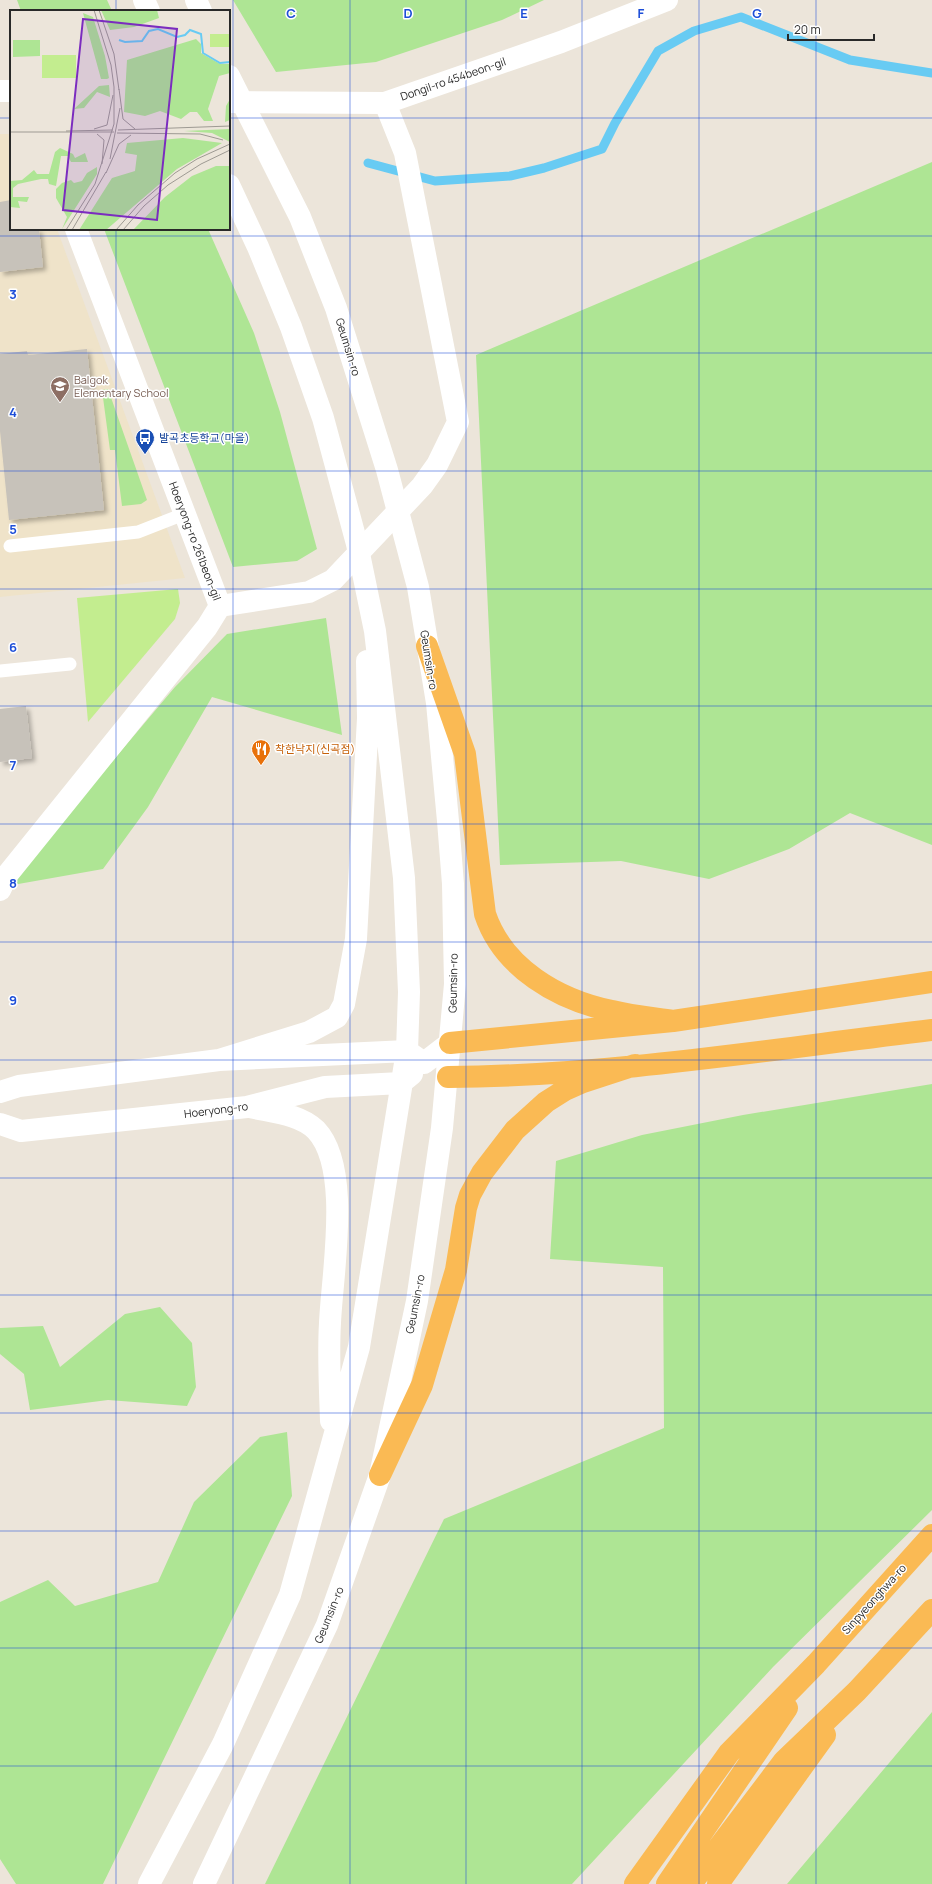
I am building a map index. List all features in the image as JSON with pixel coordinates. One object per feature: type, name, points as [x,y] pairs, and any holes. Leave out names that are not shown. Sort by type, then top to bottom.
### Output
[{"type":"highway","points":[[427,646],[465,754],[485,914],[489,927],[500,946],[523,970],[564,995],[612,1011],[673,1021]]},
{"type":"highway","points":[[450,1043],[673,1021],[932,982]]},
{"type":"highway","points":[[448,1077],[503,1076],[635,1065],[932,1030]]},
{"type":"highway","points":[[380,1475],[422,1385],[456,1270],[466,1208],[470,1195],[482,1173],[515,1130],[546,1102],[565,1090],[582,1082],[635,1065]]},
{"type":"highway","name":"Sinpyeonghwa-ro","points":[[816,1664],[932,1535]]},
{"type":"highway","points":[[691,1884],[784,1761],[857,1691],[932,1610]]},
{"type":"highway","points":[[635,1884],[729,1753],[816,1664]]},
{"type":"highway","points":[[667,1884],[816,1664]]},
{"type":"highway","points":[[718,1884],[857,1691]]},
{"type":"street","points":[[144,0],[149,10]]},
{"type":"street","points":[[196,0],[201,10]]},
{"type":"street","name":"Dongil-ro 454beon-gil","points":[[230,102],[385,103],[561,42],[667,0]]},
{"type":"street","name":"Geumsin-ro","points":[[204,1884],[327,1625],[380,1475],[417,1301],[438,1162],[448,1077],[455,984],[453,884],[436,703],[418,587],[401,522],[336,308],[300,217],[230,78]]},
{"type":"street","points":[[220,606],[309,592],[333,580],[422,486],[437,465],[458,422],[405,153],[385,103]]},
{"type":"street","points":[[149,1884],[223,1744],[290,1595],[359,1347],[407,1051],[409,992],[404,878],[375,631],[357,544],[323,418],[291,327],[258,247],[230,187]]},
{"type":"street","name":"Hoeryong-ro 261beon-gil","points":[[0,890],[7,875],[207,627],[220,606],[76,230]]},
{"type":"street","points":[[219,1060],[316,1028],[337,1017],[344,1004],[356,939],[368,718],[366,632],[357,544]]},
{"type":"street","points":[[401,1083],[450,1043]]},
{"type":"street","points":[[0,1092],[19,1086],[219,1060],[407,1051],[448,1077]]},
{"type":"street","name":"Hoeryong-ro","points":[[0,1124],[21,1131],[247,1107],[325,1087],[401,1083]]},
{"type":"street","points":[[247,1107],[296,1118],[312,1126],[321,1136],[327,1148],[335,1174],[336,1250],[329,1324],[331,1447]]},
{"type":"lane","points":[[10,546],[138,532],[184,514]]},
{"type":"lane","points":[[0,671],[70,664]]},
{"type":"shaded area","name":"Balgok Elementary School","points":[[0,134],[10,134],[10,230],[57,230],[185,578],[0,597]]},
{"type":"green space","points":[[17,0],[107,0],[112,10],[21,10]]},
{"type":"green space","points":[[233,0],[544,0],[502,20],[376,62],[276,72]]},
{"type":"green space","points":[[932,162],[932,845],[850,813],[789,849],[709,879],[621,861],[500,865],[476,355]]},
{"type":"green space","points":[[104,230],[208,230],[254,333],[280,412],[317,549],[297,561],[233,567]]},
{"type":"green space","points":[[108,389],[147,500],[141,504],[122,506],[115,450],[110,450],[102,390]]},
{"type":"green space","points":[[178,589],[180,603],[175,619],[88,722],[77,598]]},
{"type":"green space","points":[[326,618],[342,735],[212,697],[148,807],[103,869],[7,886],[175,687],[227,634]]},
{"type":"green space","points":[[932,1084],[932,1510],[773,1667],[572,1884],[265,1884],[444,1519],[664,1428],[663,1267],[550,1259],[556,1161],[642,1135],[743,1115]]},
{"type":"green space","points":[[160,1307],[192,1343],[196,1387],[187,1406],[108,1400],[30,1410],[24,1374],[0,1354],[0,1328],[43,1326],[60,1367],[125,1314]]},
{"type":"green space","points":[[287,1432],[292,1496],[103,1884],[16,1884],[0,1859],[0,1602],[48,1580],[75,1606],[158,1582],[194,1502],[260,1437]]},
{"type":"green space","points":[[932,1712],[932,1884],[787,1884]]},
{"type":"building","points":[[10,200],[10,230],[39,230],[43,267],[0,272],[0,202]]},
{"type":"building","points":[[87,349],[104,510],[9,520],[0,431],[0,354],[27,351],[28,355]]},
{"type":"building","points":[[26,706],[32,758],[0,762],[0,709]]},
{"type":"waterway","points":[[368,163],[435,181],[510,176],[544,168],[602,149],[615,123],[658,51],[694,31],[741,17],[850,60],[932,73]]},
{"type":"place","name":"Balgok Elementary School","points":[[60,403]]},
{"type":"place","name":"발곡초등학교(마을)","points":[[145,455]]},
{"type":"place","name":"착한낙지(신곡점)","points":[[261,766]]}]
